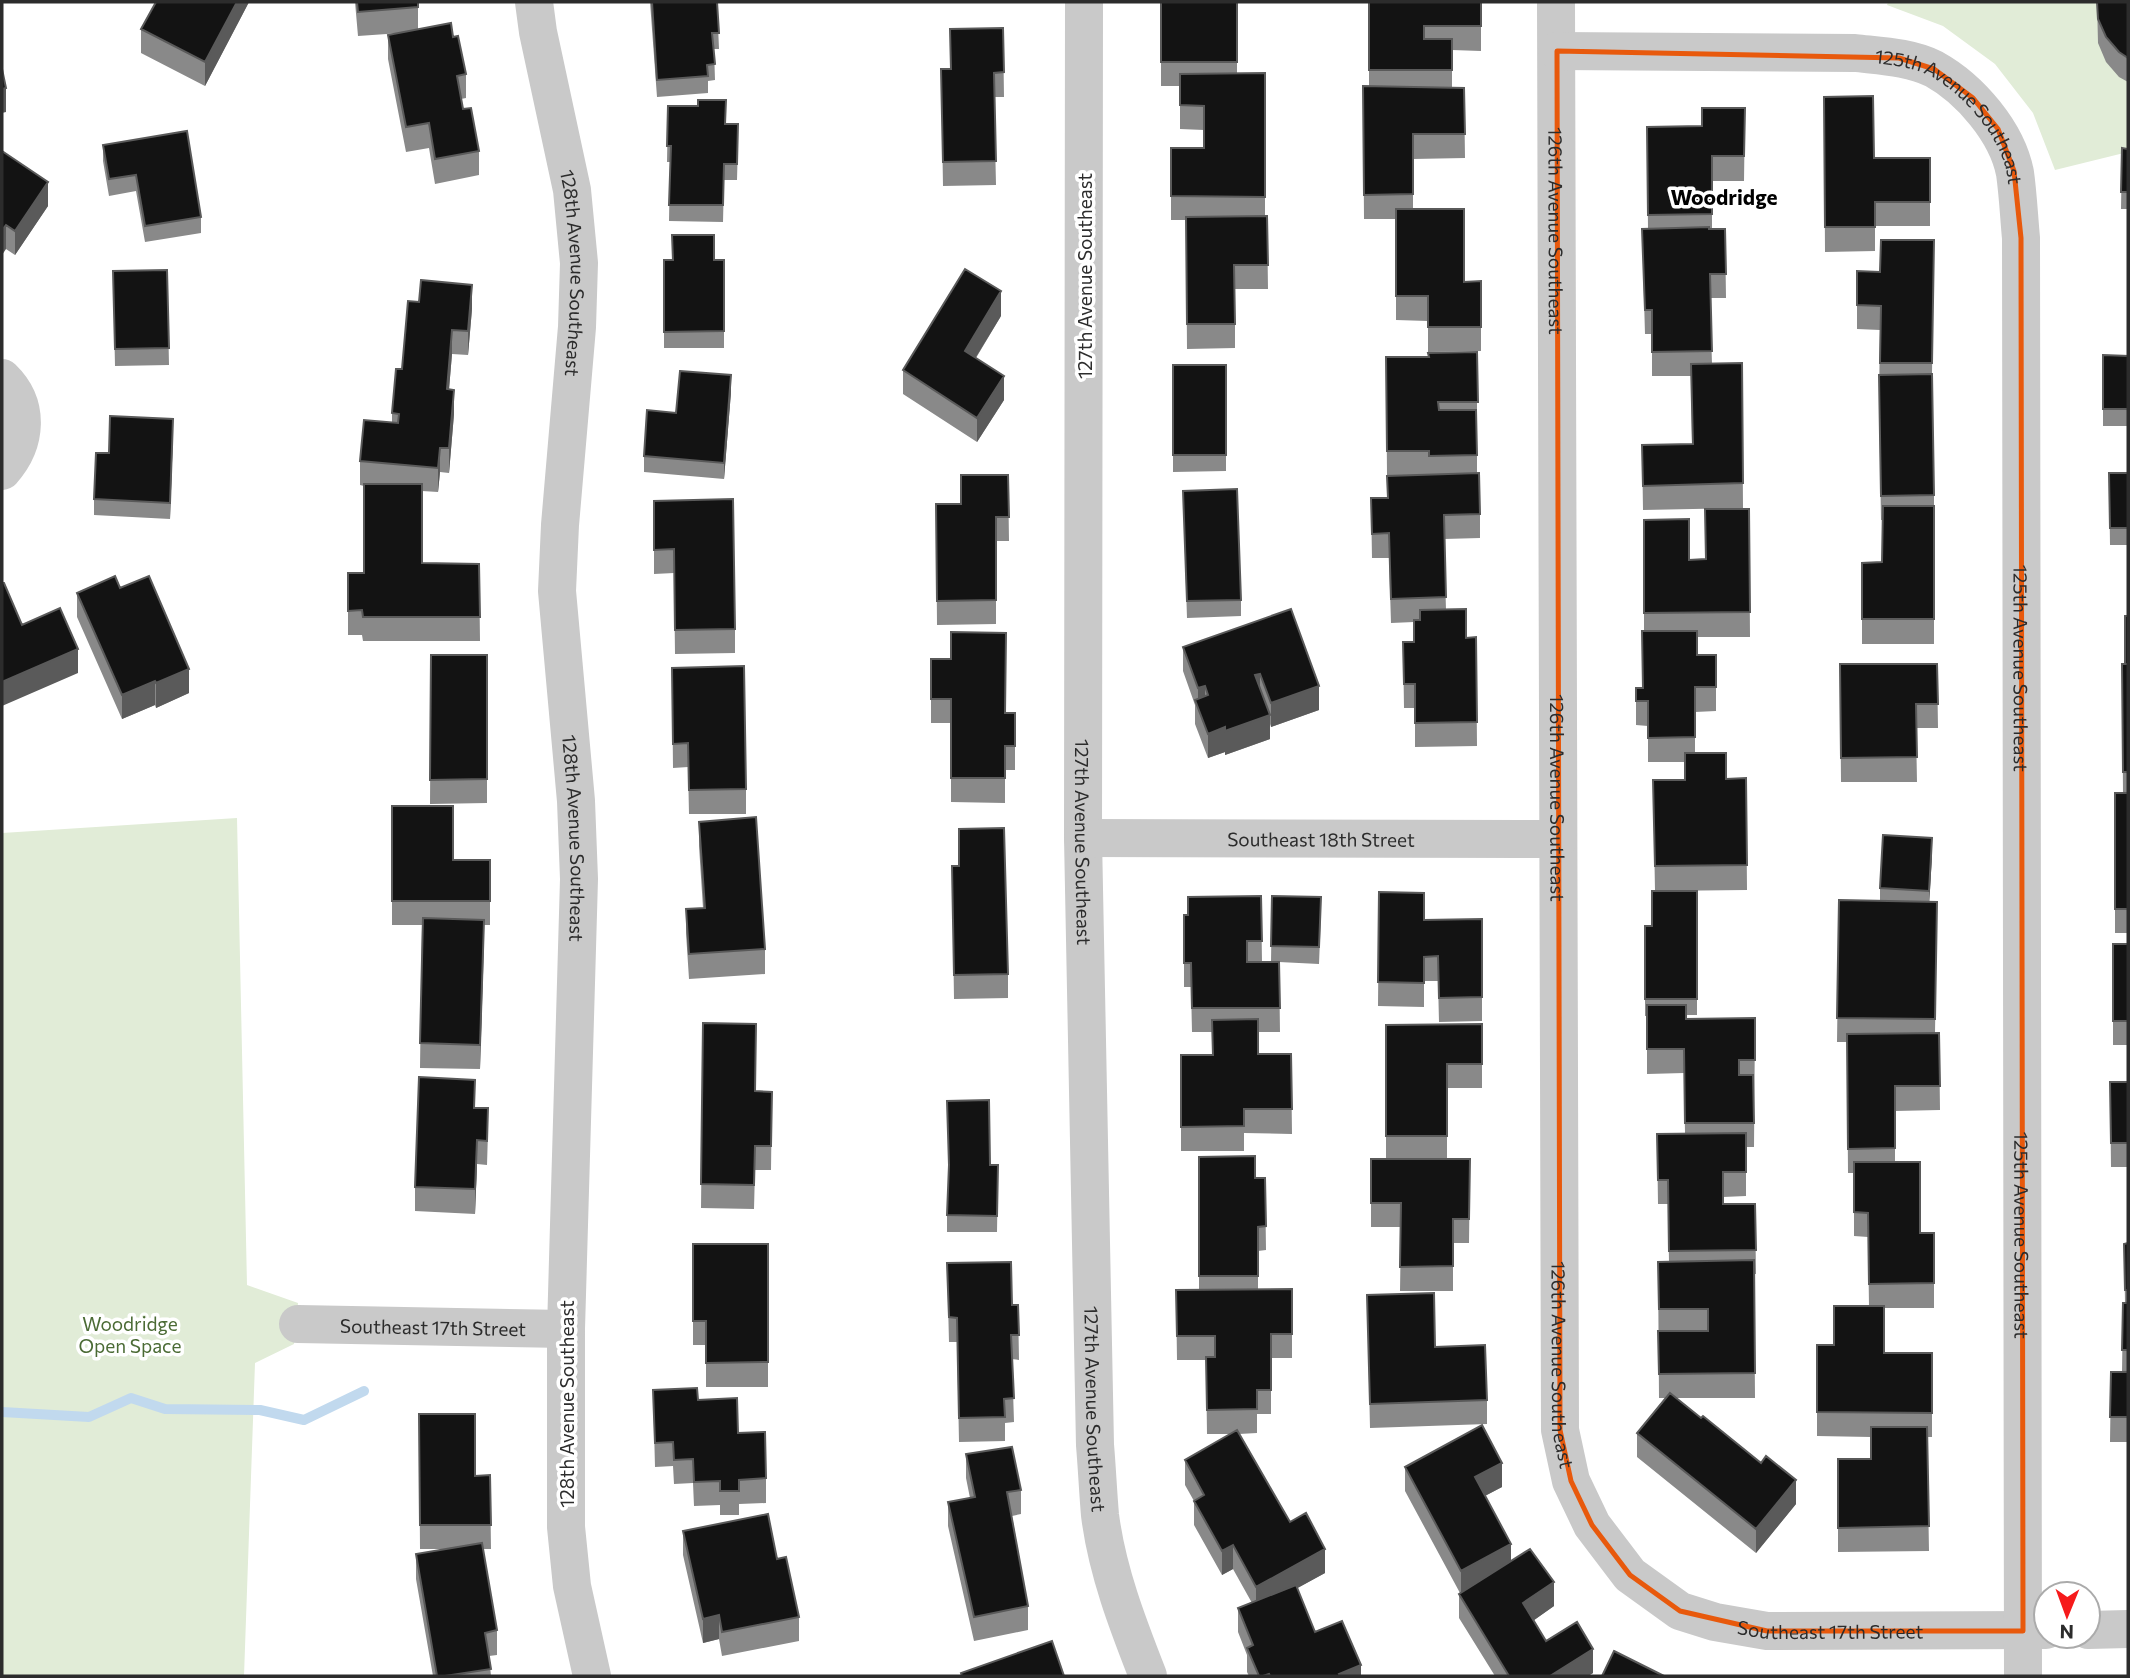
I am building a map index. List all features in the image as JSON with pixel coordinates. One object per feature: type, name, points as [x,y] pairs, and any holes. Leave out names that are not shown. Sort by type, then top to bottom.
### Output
[{"type":"street","name":"128th Avenue Southeast","points":[[534,2],[572,190],[579,263],[577,327],[557,591],[576,801],[579,879],[566,1329],[566,1527],[572,1586],[592,1676]]},
{"type":"street","name":"127th Avenue Southeast","points":[[1084,2],[1083,838],[1095,1431],[1101,1517],[1124,1614],[1148,1676]]},
{"type":"street","name":"126th Avenue Southeast","points":[[1556,2],[1560,1430],[1571,1481],[1592,1525],[1630,1575]]},
{"type":"street","name":"125th Avenue Southeast","points":[[1557,51],[1855,54],[1899,58],[1934,69],[1973,98],[1998,130],[2014,171],[2021,238],[2034,1580]]},
{"type":"street","points":[[2,378],[16,396],[22,411],[23,428],[20,444],[2,471]]},
{"type":"street","name":"Southeast 18th Street","points":[[1083,838],[1558,839]]},
{"type":"street","name":"Southeast 17th Street","points":[[298,1324],[566,1329]]},
{"type":"street","name":"Southeast 17th Street","points":[[1630,1575],[1679,1611],[1715,1622],[1767,1630],[2032,1631]]},
{"type":"street","points":[[2102,1630],[2128,1629]]},
{"type":"street","name":"125th Avenue Southeast","points":[[2023,1676],[2032,1639]]},
{"type":"highlighted area","points":[[1557,51],[1899,58],[1934,69],[1973,98],[1998,129],[2014,171],[2021,238],[2023,1631],[1767,1631],[1680,1611],[1630,1575],[1592,1525],[1571,1481],[1560,1430]]},
{"type":"green space","points":[[1888,2],[2128,2],[2128,152],[2055,170],[2033,113],[1995,64],[1943,26],[1887,5]]},
{"type":"green space","name":"Woodridge Open Space","points":[[237,818],[247,1285],[298,1303],[294,1344],[255,1363],[244,1676],[2,1676],[2,833]]},
{"type":"building","points":[[156,2],[237,2],[205,62],[141,29]]},
{"type":"building","points":[[357,2],[418,2],[418,7],[358,12]]},
{"type":"building","points":[[652,2],[717,2],[719,33],[712,33],[715,64],[707,65],[708,76],[657,80]]},
{"type":"building","points":[[1161,2],[1237,2],[1237,62],[1161,62]]},
{"type":"building","points":[[1369,2],[1481,2],[1481,26],[1424,26],[1424,39],[1452,39],[1452,70],[1369,70]]},
{"type":"building","points":[[2097,2],[2128,2],[2128,58],[2106,37],[2098,19]]},
{"type":"building","points":[[451,23],[453,37],[458,36],[466,74],[457,76],[463,109],[471,108],[479,151],[435,159],[429,123],[406,127],[388,35]]},
{"type":"building","points":[[1003,28],[1004,72],[994,73],[996,161],[943,162],[941,69],[951,69],[950,29]]},
{"type":"building","points":[[2,69],[6,88],[2,89]]},
{"type":"building","points":[[1265,73],[1265,197],[1171,196],[1171,148],[1204,148],[1204,106],[1180,105],[1180,74]]},
{"type":"building","points":[[1363,86],[1464,88],[1465,134],[1413,134],[1413,194],[1364,195]]},
{"type":"building","points":[[1873,96],[1874,158],[1930,158],[1930,202],[1875,202],[1875,227],[1825,227],[1824,97]]},
{"type":"building","points":[[698,100],[726,100],[725,124],[738,124],[737,164],[724,164],[723,205],[669,205],[671,146],[667,146],[668,106],[698,106]]},
{"type":"building","points":[[1702,108],[1745,108],[1744,156],[1712,156],[1712,214],[1648,215],[1647,127],[1702,126]]},
{"type":"building","points":[[187,131],[201,217],[145,226],[136,175],[109,179],[103,145]]},
{"type":"building","points":[[2122,148],[2128,149],[2128,192],[2121,192]]},
{"type":"building","points":[[2,151],[48,182],[15,231],[6,225],[2,230]]},
{"type":"building","points":[[1396,209],[1464,209],[1464,282],[1481,281],[1481,327],[1428,327],[1428,296],[1396,296]]},
{"type":"building","points":[[1267,216],[1268,265],[1234,265],[1235,324],[1187,324],[1186,217]]},
{"type":"building","points":[[1642,229],[1725,229],[1726,274],[1710,274],[1712,351],[1652,352],[1652,310],[1645,310]]},
{"type":"building","points":[[672,235],[714,235],[714,260],[724,260],[724,331],[664,332],[664,260],[673,260]]},
{"type":"building","points":[[1881,240],[1934,240],[1932,363],[1880,363],[1881,306],[1857,305],[1857,271],[1880,272]]},
{"type":"building","points":[[965,269],[1001,291],[965,351],[1004,376],[977,418],[903,370]]},
{"type":"building","points":[[167,270],[169,348],[115,349],[113,271]]},
{"type":"building","points":[[421,280],[472,285],[468,331],[452,330],[447,389],[454,390],[449,448],[440,448],[438,468],[360,461],[364,420],[398,423],[399,414],[392,413],[396,369],[402,369],[408,301],[419,302]]},
{"type":"building","points":[[1477,352],[1478,402],[1438,402],[1439,410],[1476,410],[1477,455],[1429,456],[1429,451],[1387,451],[1386,357],[1429,357],[1428,353]]},
{"type":"building","points":[[2103,355],[2128,356],[2128,409],[2103,409]]},
{"type":"building","points":[[1742,363],[1743,483],[1643,486],[1642,445],[1693,444],[1691,364]]},
{"type":"building","points":[[1173,365],[1226,365],[1226,455],[1173,455]]},
{"type":"building","points":[[680,371],[731,375],[724,463],[644,456],[647,410],[676,413]]},
{"type":"building","points":[[1932,374],[1934,495],[1881,496],[1879,375]]},
{"type":"building","points":[[110,416],[173,419],[170,503],[94,499],[96,453],[109,453]]},
{"type":"building","points":[[1479,473],[1480,514],[1444,515],[1446,597],[1391,599],[1389,533],[1372,534],[1371,498],[1388,498],[1387,476]]},
{"type":"building","points":[[2109,473],[2128,473],[2128,528],[2110,528]]},
{"type":"building","points":[[961,475],[1008,475],[1009,517],[996,517],[996,600],[937,601],[936,504],[961,504]]},
{"type":"building","points":[[364,484],[422,484],[422,563],[479,564],[480,617],[363,617],[362,610],[348,611],[348,573],[364,573]]},
{"type":"building","points":[[1237,489],[1241,600],[1187,601],[1183,491]]},
{"type":"building","points":[[733,499],[735,629],[675,630],[674,549],[654,550],[654,501]]},
{"type":"building","points":[[1883,506],[1934,506],[1934,619],[1862,619],[1862,563],[1882,562]]},
{"type":"building","points":[[1705,509],[1749,509],[1750,612],[1644,613],[1644,520],[1689,519],[1689,560],[1706,559]]},
{"type":"building","points":[[115,576],[120,588],[149,576],[189,669],[122,695],[77,593]]},
{"type":"building","points":[[2,583],[22,625],[60,608],[78,649],[2,682]]},
{"type":"building","points":[[1291,609],[1319,686],[1271,703],[1260,674],[1255,675],[1270,715],[1225,731],[1225,727],[1208,734],[1195,700],[1208,695],[1205,686],[1198,688],[1183,647]]},
{"type":"building","points":[[1466,609],[1466,638],[1476,637],[1477,722],[1415,723],[1415,684],[1404,684],[1403,642],[1414,642],[1414,620],[1420,620],[1420,610]]},
{"type":"building","points":[[2125,616],[2128,616],[2128,664],[2125,664]]},
{"type":"building","points":[[1642,631],[1697,631],[1697,655],[1716,655],[1716,687],[1695,687],[1695,737],[1648,738],[1648,701],[1636,701],[1636,688],[1643,688]]},
{"type":"building","points":[[951,632],[1006,633],[1005,713],[1015,713],[1015,746],[1005,746],[1005,778],[951,778],[951,699],[931,699],[931,659],[951,659]]},
{"type":"building","points":[[431,655],[487,655],[487,779],[430,780]]},
{"type":"building","points":[[1840,664],[1937,664],[1938,704],[1916,704],[1917,757],[1841,758]]},
{"type":"building","points":[[2122,664],[2128,664],[2128,772],[2123,772]]},
{"type":"building","points":[[744,666],[746,789],[689,790],[688,743],[673,744],[672,668]]},
{"type":"building","points":[[1685,753],[1726,753],[1726,779],[1746,778],[1747,865],[1655,866],[1653,780],[1685,780]]},
{"type":"building","points":[[2115,793],[2128,793],[2128,909],[2115,909]]},
{"type":"building","points":[[392,806],[453,806],[453,860],[490,860],[490,901],[392,901]]},
{"type":"building","points":[[756,817],[765,949],[689,954],[686,909],[705,908],[699,822]]},
{"type":"building","points":[[1004,828],[1008,974],[954,975],[952,866],[959,866],[959,829]]},
{"type":"building","points":[[1883,835],[1932,838],[1929,891],[1880,888]]},
{"type":"building","points":[[1652,891],[1697,891],[1697,999],[1645,999],[1645,926],[1652,926]]},
{"type":"building","points":[[1379,892],[1424,893],[1424,920],[1482,919],[1482,997],[1439,998],[1438,956],[1424,957],[1424,983],[1378,982]]},
{"type":"building","points":[[1261,896],[1262,941],[1247,941],[1247,962],[1279,962],[1280,1008],[1192,1008],[1191,963],[1184,963],[1184,915],[1188,915],[1188,897]]},
{"type":"building","points":[[1272,896],[1321,897],[1319,947],[1271,946]]},
{"type":"building","points":[[1839,900],[1937,902],[1935,1019],[1837,1018]]},
{"type":"building","points":[[423,918],[484,920],[480,1045],[420,1043]]},
{"type":"building","points":[[2113,944],[2128,944],[2128,1021],[2113,1021]]},
{"type":"building","points":[[1647,1005],[1686,1005],[1686,1019],[1755,1018],[1755,1060],[1739,1060],[1739,1075],[1753,1075],[1754,1123],[1685,1123],[1684,1049],[1647,1049]]},
{"type":"building","points":[[1258,1019],[1258,1054],[1291,1054],[1292,1109],[1244,1109],[1244,1126],[1181,1127],[1181,1055],[1213,1055],[1212,1020]]},
{"type":"building","points":[[703,1023],[756,1024],[755,1091],[772,1092],[771,1146],[755,1146],[754,1185],[701,1184]]},
{"type":"building","points":[[1482,1024],[1482,1064],[1447,1064],[1447,1136],[1386,1136],[1386,1025]]},
{"type":"building","points":[[1939,1033],[1940,1086],[1895,1086],[1895,1148],[1848,1149],[1847,1034]]},
{"type":"building","points":[[419,1077],[475,1080],[474,1108],[488,1108],[487,1141],[477,1140],[475,1189],[415,1187]]},
{"type":"building","points":[[2110,1082],[2128,1082],[2128,1143],[2111,1143]]},
{"type":"building","points":[[989,1100],[990,1165],[998,1165],[997,1216],[947,1215],[947,1101]]},
{"type":"building","points":[[1746,1133],[1746,1172],[1723,1172],[1723,1204],[1755,1204],[1756,1250],[1669,1251],[1668,1180],[1658,1180],[1657,1134]]},
{"type":"building","points":[[1255,1156],[1255,1178],[1265,1178],[1266,1226],[1258,1227],[1258,1276],[1199,1276],[1199,1157]]},
{"type":"building","points":[[1371,1159],[1470,1159],[1469,1219],[1453,1219],[1453,1266],[1400,1267],[1401,1203],[1371,1203]]},
{"type":"building","points":[[1854,1162],[1920,1162],[1920,1233],[1934,1233],[1934,1283],[1869,1284],[1868,1213],[1854,1212]]},
{"type":"building","points":[[2128,1243],[2128,1290],[2125,1290],[2124,1244]]},
{"type":"building","points":[[693,1244],[768,1244],[768,1362],[706,1363],[706,1321],[693,1321]]},
{"type":"building","points":[[1754,1260],[1755,1373],[1659,1374],[1658,1331],[1708,1331],[1708,1309],[1659,1309],[1658,1262]]},
{"type":"building","points":[[1011,1262],[1012,1305],[1018,1305],[1019,1335],[1011,1335],[1014,1398],[1004,1399],[1005,1417],[959,1418],[957,1318],[949,1317],[947,1263]]},
{"type":"building","points":[[1292,1289],[1292,1334],[1271,1334],[1271,1390],[1257,1390],[1257,1409],[1207,1410],[1206,1357],[1215,1357],[1215,1336],[1177,1336],[1176,1290]]},
{"type":"building","points":[[1434,1293],[1435,1347],[1485,1345],[1487,1400],[1370,1404],[1367,1295]]},
{"type":"building","points":[[2123,1303],[2128,1303],[2128,1350],[2122,1350]]},
{"type":"building","points":[[1834,1306],[1884,1306],[1884,1353],[1932,1353],[1932,1413],[1817,1412],[1817,1345],[1834,1345]]},
{"type":"building","points":[[2111,1372],[2128,1372],[2128,1417],[2110,1417]]},
{"type":"building","points":[[697,1388],[698,1400],[737,1398],[738,1433],[765,1432],[766,1478],[739,1480],[739,1491],[720,1491],[720,1481],[694,1482],[693,1459],[674,1460],[673,1442],[655,1443],[653,1390]]},
{"type":"building","points":[[1670,1393],[1761,1463],[1766,1456],[1796,1480],[1756,1529],[1637,1433]]},
{"type":"building","points":[[419,1414],[475,1414],[475,1476],[490,1475],[491,1525],[420,1525]]},
{"type":"building","points":[[1482,1425],[1502,1463],[1475,1477],[1511,1544],[1461,1571],[1405,1467]]},
{"type":"building","points":[[1871,1427],[1927,1427],[1929,1526],[1838,1528],[1838,1459],[1871,1459]]},
{"type":"building","points":[[1237,1430],[1290,1522],[1306,1513],[1325,1549],[1256,1587],[1233,1545],[1222,1551],[1194,1501],[1204,1495],[1185,1460]]},
{"type":"building","points":[[1012,1447],[1021,1490],[1007,1492],[1028,1606],[974,1617],[948,1502],[975,1497],[966,1454]]},
{"type":"building","points":[[768,1514],[777,1559],[786,1557],[799,1617],[722,1632],[719,1615],[703,1619],[683,1531]]},
{"type":"building","points":[[482,1543],[497,1630],[485,1633],[491,1669],[437,1676],[416,1554]]},
{"type":"building","points":[[1530,1549],[1554,1582],[1523,1603],[1546,1641],[1577,1622],[1593,1649],[1550,1676],[1509,1676],[1459,1594]]},
{"type":"building","points":[[1296,1585],[1315,1632],[1342,1621],[1361,1665],[1339,1674],[1340,1676],[1259,1676],[1247,1648],[1253,1645],[1238,1608]]},
{"type":"building","points":[[1052,1641],[1064,1676],[962,1676],[961,1673]]},
{"type":"building","points":[[1614,1651],[1664,1676],[1602,1676]]},
{"type":"waterway","points":[[2,1412],[89,1417],[131,1398],[165,1409],[260,1410],[304,1420],[364,1391]]},
{"type":"district","name":"Woodridge","points":[[1724,196]]}]
